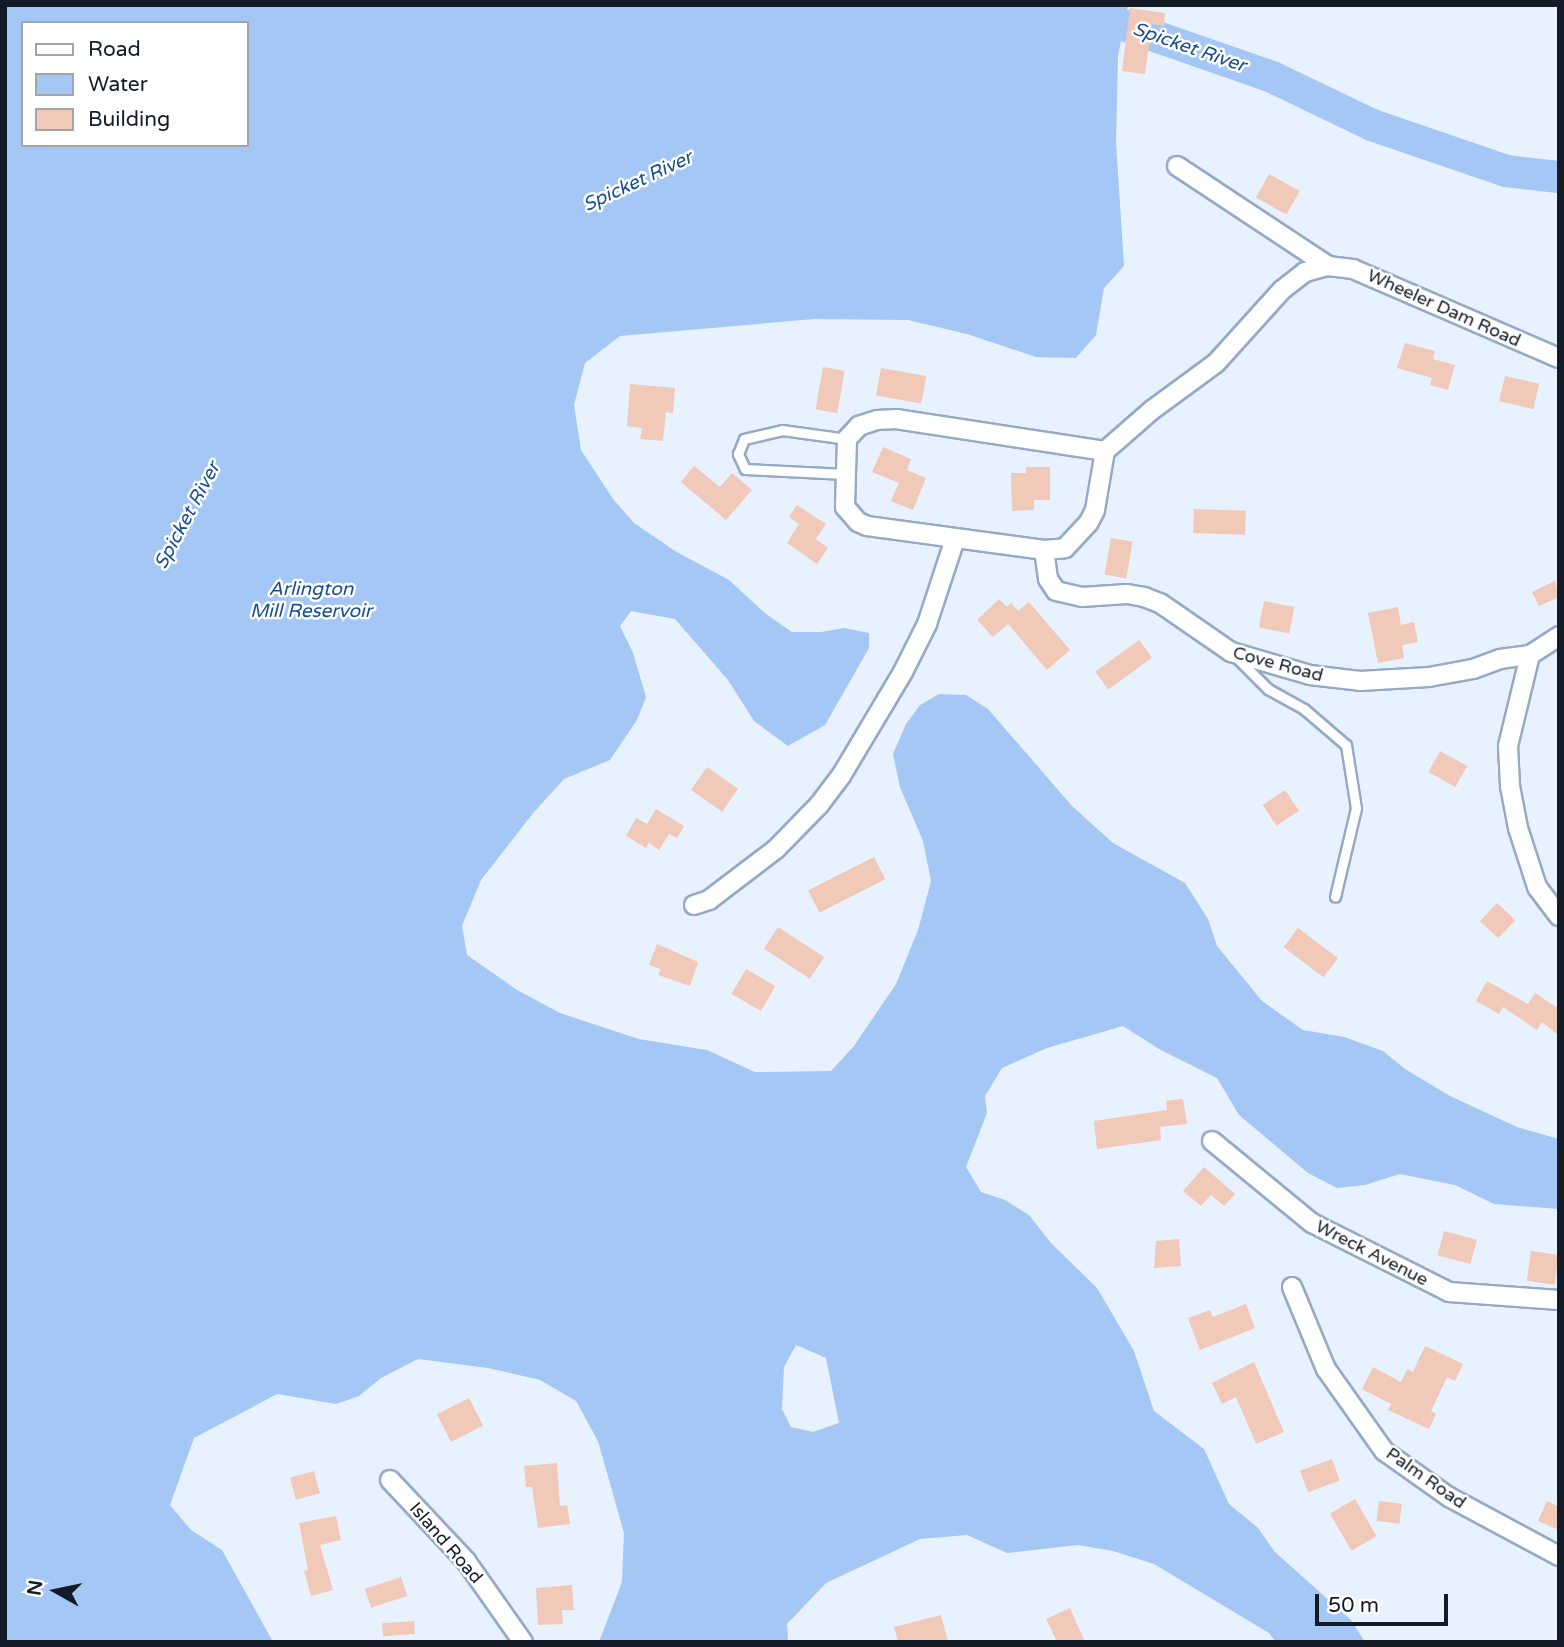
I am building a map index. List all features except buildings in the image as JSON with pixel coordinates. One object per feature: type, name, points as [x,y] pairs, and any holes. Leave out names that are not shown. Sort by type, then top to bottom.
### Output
[{"type":"street","name":"Wheeler Dam Road","points":[[1177,166],[1328,266],[1353,269],[1377,278],[1559,358]]},
{"type":"street","points":[[1105,451],[897,419],[867,422],[851,432],[847,439],[845,507],[858,522],[955,539],[1044,550],[1065,548],[1089,522],[1095,510],[1105,451],[1152,410],[1216,363],[1282,290],[1305,272],[1328,266]]},
{"type":"street","points":[[701,902],[776,849],[819,805],[841,776],[903,672],[927,624],[955,539]]},
{"type":"street","name":"Cove Road","points":[[1044,550],[1048,579],[1056,591],[1082,597],[1127,594],[1144,597],[1160,603],[1212,642],[1231,652],[1310,675],[1370,681],[1429,677],[1473,669],[1500,659],[1530,655],[1559,636]]},
{"type":"street","points":[[1530,655],[1508,746],[1510,786],[1518,828],[1537,887],[1559,916]]},
{"type":"street","name":"Wreck Avenue","points":[[1212,1141],[1312,1223],[1449,1292],[1559,1300]]},
{"type":"street","name":"Palm Road","points":[[1292,1287],[1326,1369],[1384,1451],[1449,1497],[1559,1556]]},
{"type":"street","name":"Island Road","points":[[390,1480],[466,1561],[523,1642]]},
{"type":"lane","points":[[845,474],[745,469],[738,454],[744,439],[759,433],[782,430],[847,439]]},
{"type":"lane","points":[[1231,652],[1268,689],[1304,709],[1346,745],[1356,808],[1335,897]]},
{"type":"water","name":"Arlington Mill Reservoir","points":[[5,5],[1128,5],[1118,56],[1116,142],[1124,266],[1104,288],[1096,335],[1076,358],[1036,357],[967,334],[908,320],[814,319],[620,336],[585,363],[574,405],[581,450],[613,499],[634,523],[675,551],[729,580],[766,614],[792,632],[821,632],[844,628],[869,633],[869,648],[825,725],[788,746],[754,721],[728,680],[675,619],[631,611],[620,626],[633,653],[646,697],[637,720],[610,760],[564,779],[534,812],[481,880],[462,926],[467,955],[517,990],[560,1013],[639,1039],[707,1050],[755,1072],[831,1071],[854,1046],[896,984],[918,930],[931,881],[923,841],[900,787],[893,754],[906,724],[920,705],[939,694],[966,695],[988,709],[1072,806],[1113,843],[1185,883],[1208,919],[1217,946],[1262,1001],[1303,1030],[1344,1037],[1383,1051],[1405,1069],[1450,1096],[1517,1127],[1559,1139],[1559,1209],[1494,1204],[1455,1185],[1400,1174],[1365,1185],[1337,1188],[1308,1173],[1239,1115],[1217,1078],[1159,1049],[1123,1026],[1047,1048],[1002,1068],[985,1096],[987,1113],[966,1167],[981,1192],[1005,1200],[1029,1215],[1051,1243],[1097,1288],[1134,1351],[1154,1411],[1204,1449],[1229,1504],[1258,1528],[1275,1552],[1351,1620],[1365,1642],[1276,1642],[1269,1633],[1154,1564],[1113,1551],[1078,1545],[1007,1553],[967,1535],[920,1539],[826,1583],[787,1624],[788,1642],[599,1642],[622,1582],[624,1533],[598,1441],[576,1401],[540,1380],[488,1368],[418,1359],[381,1378],[359,1396],[336,1404],[277,1394],[194,1438],[170,1505],[191,1530],[222,1550],[273,1642],[5,1642]],"holes":[[[796,1345],[826,1358],[839,1423],[813,1432],[791,1427],[782,1409],[784,1367]]]},
{"type":"waterway","name":"Spicket River","points":[[1081,27],[1123,25],[1272,77],[1372,125],[1506,171],[1559,177]]}]
